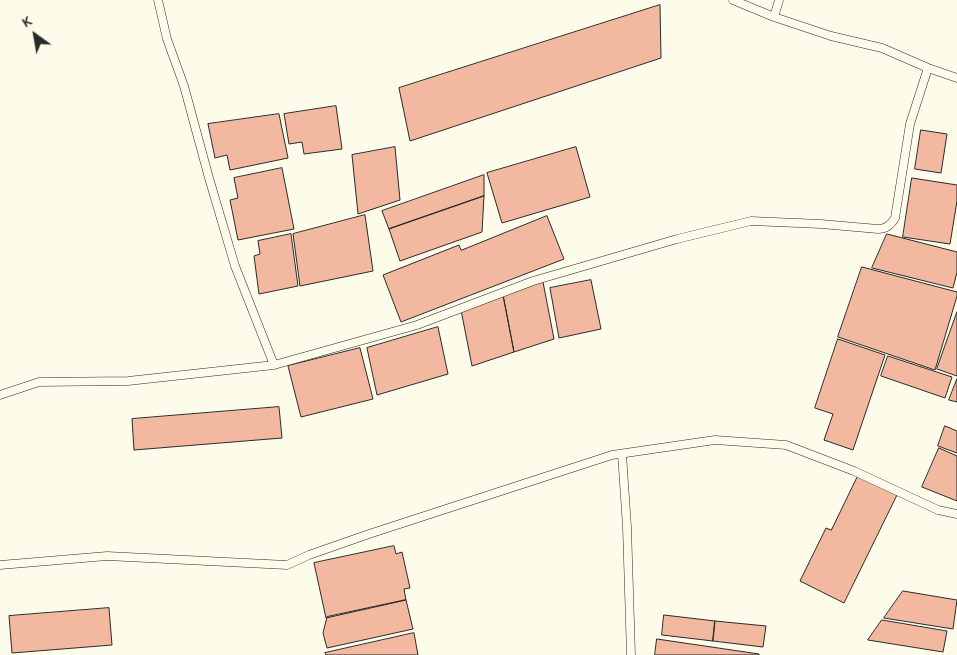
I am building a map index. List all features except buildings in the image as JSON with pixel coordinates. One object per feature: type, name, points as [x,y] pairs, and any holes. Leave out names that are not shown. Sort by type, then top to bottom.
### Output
[{"type":"street","points":[[158,0],[167,39],[184,86],[234,266],[274,365]]},
{"type":"street","points":[[733,0],[775,13],[831,36],[882,48],[957,78]]},
{"type":"street","points":[[775,13],[779,0]]},
{"type":"street","points":[[775,13],[784,0]]},
{"type":"street","points":[[0,395],[39,382],[128,381],[274,365],[417,325],[533,281],[677,239],[751,221],[878,229],[888,227],[895,218],[910,124],[928,68]]},
{"type":"street","points":[[0,565],[107,556],[287,565],[309,555],[370,534],[602,458],[715,440],[786,445],[854,471],[938,510],[957,514]]},
{"type":"street","points":[[622,454],[631,655]]}]
